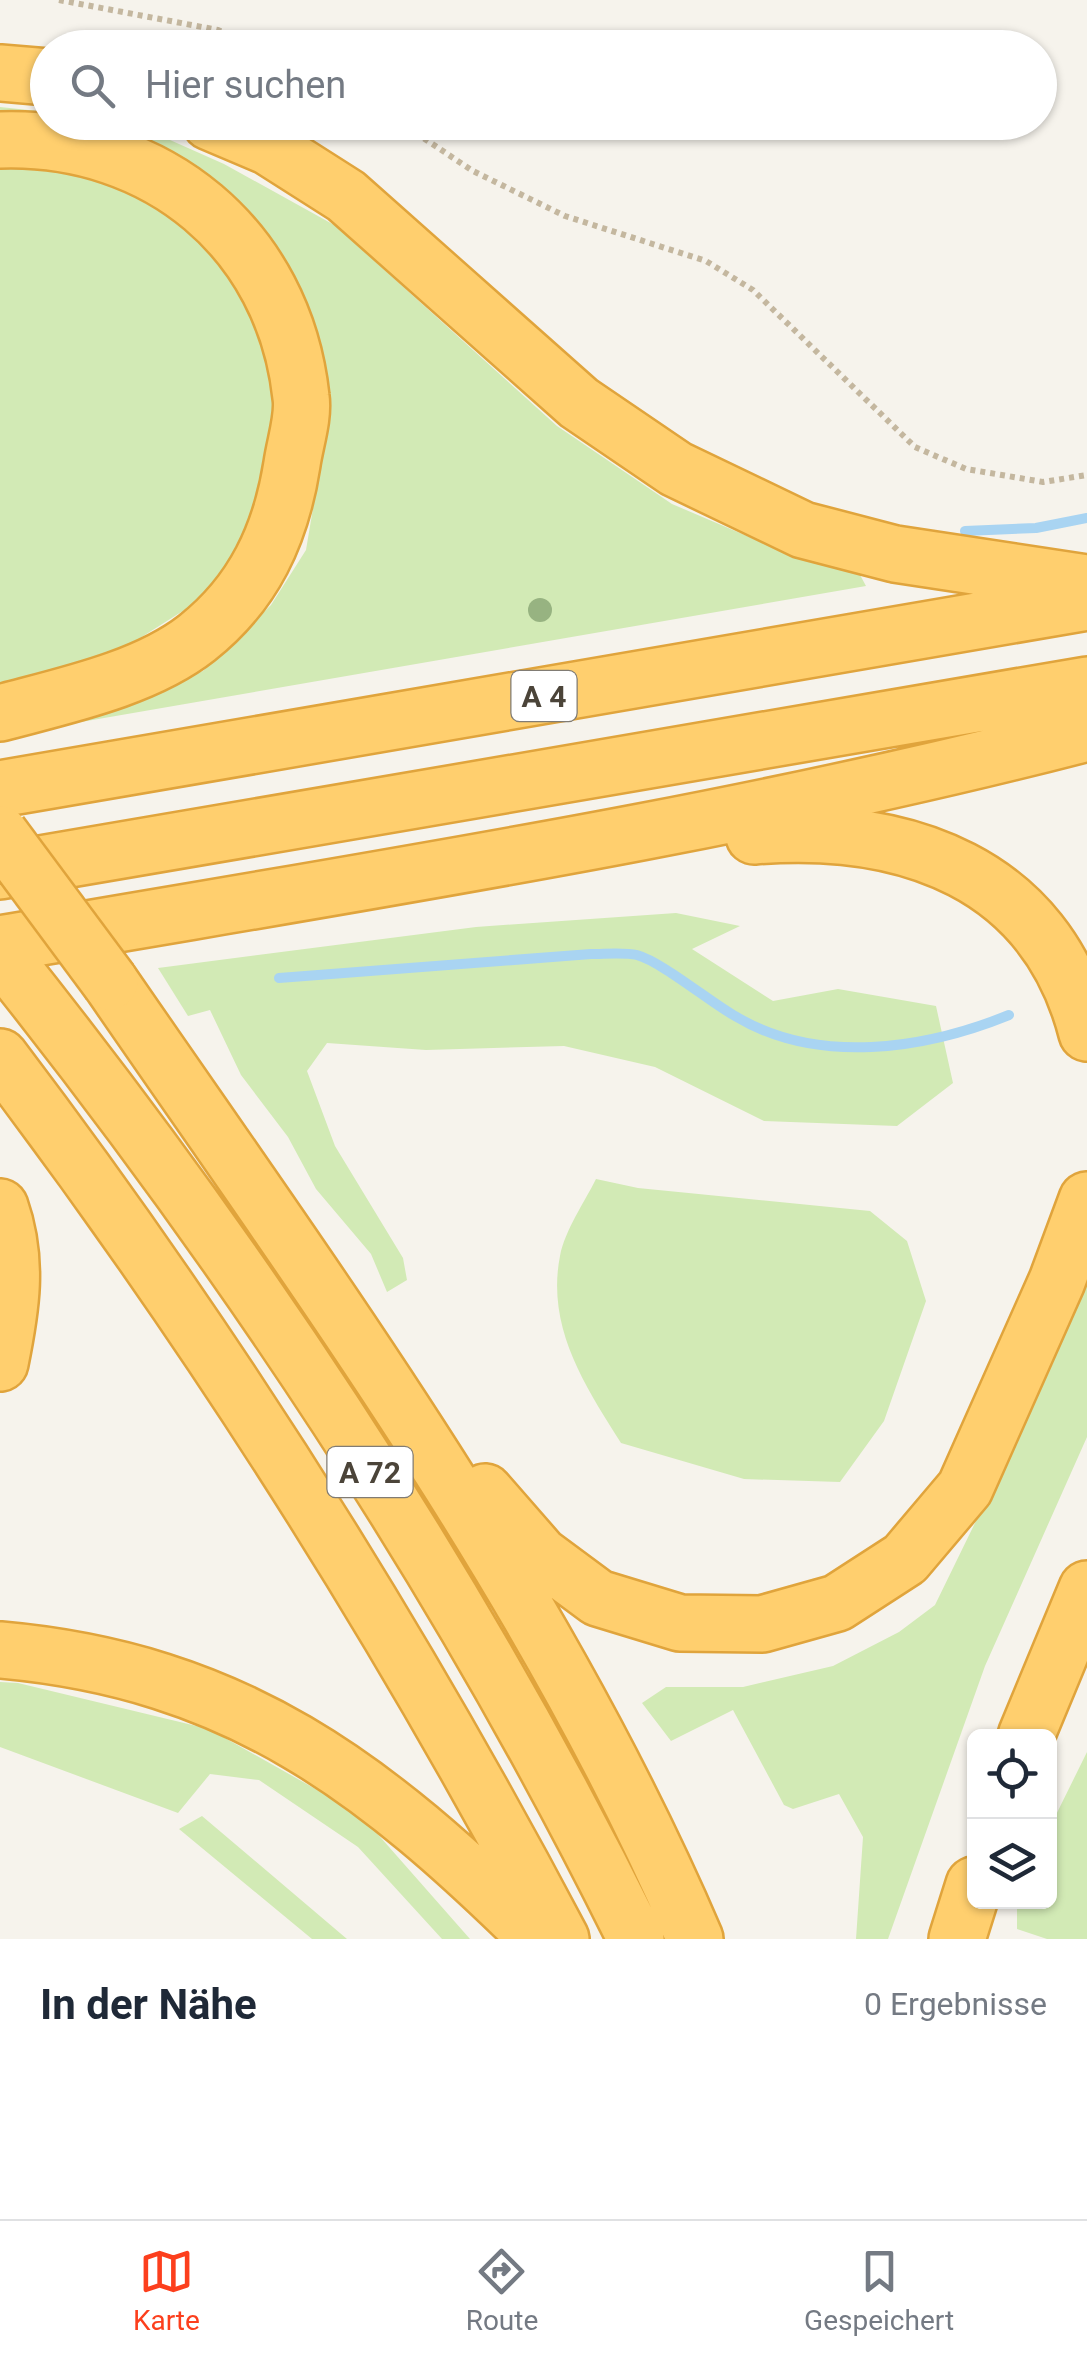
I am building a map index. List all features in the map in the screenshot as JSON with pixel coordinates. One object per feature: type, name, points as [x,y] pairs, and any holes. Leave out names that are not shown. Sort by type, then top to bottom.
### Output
[{"type":"highway","points":[[0,73],[30,76]]},
{"type":"highway","points":[[0,140],[65,144],[129,160],[178,187],[222,224],[258,266],[281,308],[302,400],[286,506],[266,562],[196,639],[106,685],[0,713]]},
{"type":"highway","points":[[252,140],[346,196],[579,403],[676,468],[804,530],[895,554],[1087,583]]},
{"type":"highway","name":"A 4","points":[[0,789],[1087,602]]},
{"type":"highway","points":[[0,871],[1087,685]]},
{"type":"highway","points":[[0,944],[617,838],[934,773],[1087,733]]},
{"type":"highway","points":[[0,834],[110,982],[417,1428],[612,1763],[696,1939]]},
{"type":"highway","points":[[617,838],[832,834],[872,838],[931,853],[993,889],[1043,936],[1079,1002],[1087,1033]]},
{"type":"highway","name":"A 72","points":[[0,953],[190,1204],[436,1574],[636,1939]]},
{"type":"highway","name":"A 72","points":[[0,1056],[136,1242],[281,1455],[487,1799],[561,1939]]},
{"type":"highway","points":[[417,1428],[477,1484],[540,1555],[598,1598],[680,1622],[762,1624],[837,1603],[906,1559],[965,1488],[1056,1281],[1087,1200]]},
{"type":"highway","points":[[0,1208],[8,1230],[14,1291],[0,1362]]},
{"type":"highway","points":[[1029,1729],[1087,1589]]},
{"type":"highway","points":[[0,1650],[141,1674],[258,1719],[336,1762],[446,1847],[538,1939]]},
{"type":"highway","points":[[957,1939],[967,1907]]},
{"type":"path","points":[[59,0],[218,30]]},
{"type":"path","points":[[426,140],[473,171],[565,216],[706,261],[753,290],[915,447],[966,469],[1043,482],[1087,475]]},
{"type":"green space","points":[[0,107],[30,110],[30,134],[0,121]]},
{"type":"green space","points":[[44,140],[170,140],[224,164],[336,226],[557,426],[672,504],[787,553],[859,573],[866,586],[52,727],[48,722],[203,671],[271,605],[306,550],[328,419],[265,236]]},
{"type":"green space","points":[[0,164],[86,166],[202,233],[249,295],[281,372],[255,529],[208,595],[118,652],[35,683],[0,683]]},
{"type":"green space","points":[[676,913],[740,926],[692,949],[773,1001],[838,989],[936,1006],[953,1083],[897,1126],[764,1121],[655,1067],[564,1046],[426,1050],[327,1043],[307,1071],[335,1146],[403,1258],[407,1280],[387,1292],[371,1254],[316,1189],[288,1137],[241,1075],[210,1010],[188,1016],[158,968],[476,927]]},
{"type":"green space","points":[[596,1179],[638,1188],[870,1211],[907,1241],[926,1301],[884,1421],[840,1482],[744,1479],[621,1443],[582,1378],[559,1307],[557,1282],[562,1246]]},
{"type":"green space","points":[[1087,1271],[1087,1437],[985,1666],[888,1939],[856,1939],[863,1837],[839,1794],[793,1809],[784,1805],[733,1710],[671,1741],[642,1703],[666,1687],[743,1687],[833,1666],[899,1632],[935,1605],[1053,1363]]},
{"type":"green space","points":[[0,1682],[209,1729],[360,1814],[470,1939],[442,1939],[358,1847],[259,1780],[210,1774],[178,1813],[0,1747]]},
{"type":"green space","points":[[1087,1752],[1087,1939],[1047,1939],[1017,1929],[1017,1909],[1057,1909],[1057,1813]]},
{"type":"green space","points":[[202,1816],[347,1939],[312,1939],[179,1829]]},
{"type":"waterway","points":[[965,531],[1036,528],[1087,518]]},
{"type":"waterway","points":[[279,978],[626,954],[659,966],[735,1016],[767,1032],[801,1042],[836,1047],[907,1043],[942,1037],[1009,1015]]}]
